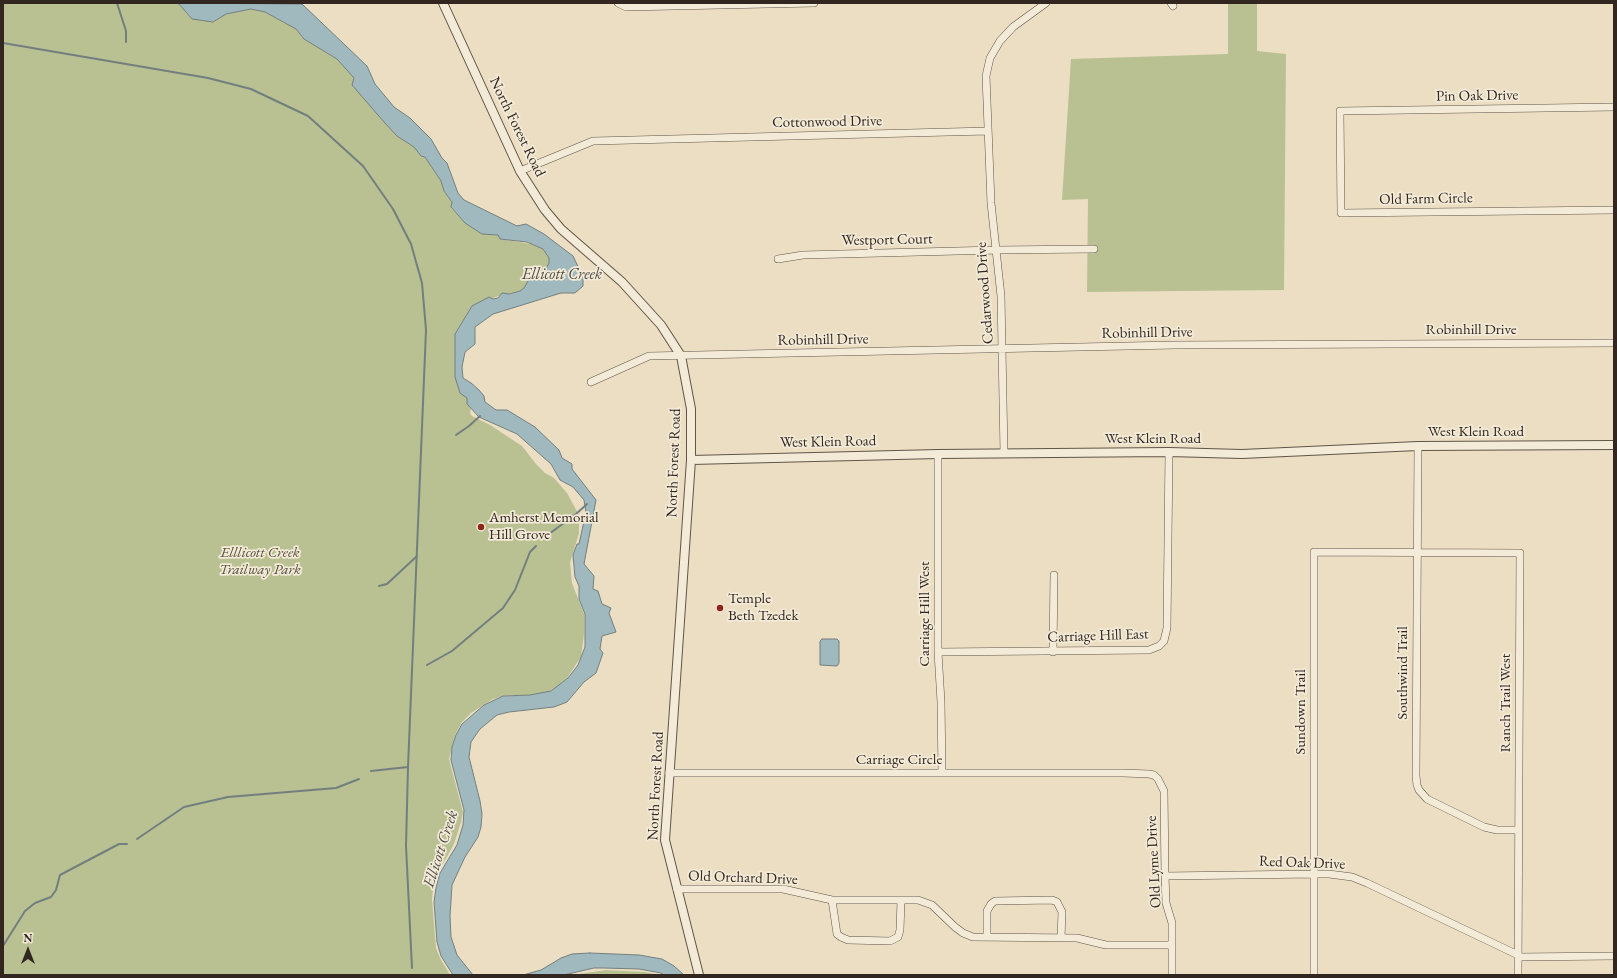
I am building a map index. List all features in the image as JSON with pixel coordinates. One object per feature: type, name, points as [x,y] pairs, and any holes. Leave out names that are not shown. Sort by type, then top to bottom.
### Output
[{"type":"street","name":"North Forest Road","points":[[443,3],[520,171],[545,210],[561,229],[622,282],[661,325],[681,356],[691,409],[691,460],[665,840],[699,975]]},
{"type":"street","points":[[618,3],[626,7],[814,3]]},
{"type":"street","points":[[988,131],[986,76],[990,58],[997,45],[1006,34],[1046,3]]},
{"type":"street","name":"Pin Oak Drive","points":[[1340,111],[1614,107]]},
{"type":"street","name":"Old Farm Circle","points":[[1340,111],[1341,213],[1614,210]]},
{"type":"street","name":"Cottonwood Drive","points":[[520,171],[593,142],[988,131]]},
{"type":"street","name":"Cedarwood Drive","points":[[988,131],[991,203],[1001,296],[1004,453]]},
{"type":"street","name":"Westport Court","points":[[778,258],[803,255],[1094,249]]},
{"type":"street","name":"Robinhill Drive","points":[[591,382],[649,356],[1251,344],[1614,343]]},
{"type":"street","name":"West Klein Road","points":[[691,460],[1004,453],[1169,452],[1242,454],[1418,446],[1614,445]]},
{"type":"street","name":"Southwind Trail","points":[[1418,446],[1416,776],[1419,790],[1427,799],[1484,827],[1497,830],[1518,830]]},
{"type":"street","name":"Carriage Hill East","points":[[938,652],[1148,650],[1159,646],[1164,641],[1167,628],[1169,452]]},
{"type":"street","name":"Carriage Hill West","points":[[938,454],[938,652],[941,702],[942,773]]},
{"type":"street","name":"Sundown Trail","points":[[1314,975],[1314,552],[1417,552]]},
{"type":"street","name":"Ranch Trail West","points":[[1417,552],[1520,553],[1518,975]]},
{"type":"street","points":[[1053,652],[1054,575]]},
{"type":"street","name":"Carriage Circle","points":[[669,773],[1129,773]]},
{"type":"street","name":"Old Lyme Drive","points":[[1129,773],[1154,775],[1158,779],[1164,791],[1166,903],[1172,924],[1172,975]]},
{"type":"street","name":"Red Oak Drive","points":[[1165,876],[1341,875],[1367,883],[1518,956],[1614,956]]},
{"type":"street","name":"Old Orchard Drive","points":[[677,889],[784,889],[832,900],[901,900],[925,902],[937,908],[955,927],[963,933],[973,937],[1078,938],[1106,945],[1172,945]]},
{"type":"street","points":[[832,900],[834,924],[837,934],[841,937],[848,940],[890,941],[898,937],[900,930],[901,900]]},
{"type":"street","points":[[987,937],[987,911],[991,904],[995,901],[1052,900],[1057,902],[1062,912],[1061,938]]},
{"type":"green space","name":"Elllicott Creek Trailway Park","points":[[3,3],[178,3],[188,15],[213,22],[226,14],[250,9],[265,12],[296,29],[304,39],[337,59],[354,78],[353,85],[384,122],[397,136],[414,147],[421,156],[425,157],[441,181],[444,191],[452,202],[451,208],[465,223],[482,234],[499,235],[500,239],[531,244],[543,249],[549,258],[549,263],[545,271],[541,275],[528,281],[524,288],[520,291],[501,295],[472,306],[455,334],[455,377],[467,398],[467,404],[471,408],[470,413],[472,416],[490,425],[522,446],[536,464],[545,473],[554,478],[567,493],[579,515],[579,533],[570,563],[572,583],[584,614],[584,634],[581,657],[567,678],[557,687],[548,692],[531,695],[506,695],[493,699],[471,713],[462,722],[455,735],[449,759],[463,812],[454,844],[439,871],[433,889],[432,900],[436,948],[450,975],[3,975]]},
{"type":"green space","points":[[1228,3],[1257,3],[1257,51],[1286,54],[1284,290],[1087,292],[1088,199],[1062,200],[1071,59],[1228,54]]},
{"type":"green space","points":[[606,970],[645,972],[660,975],[571,975]]},
{"type":"water","name":"Ellicott Creek","points":[[178,3],[302,4],[367,66],[375,84],[394,107],[410,118],[431,139],[442,158],[447,163],[458,193],[464,200],[517,226],[526,224],[544,234],[573,256],[583,277],[583,286],[575,293],[561,293],[493,314],[475,327],[475,344],[465,352],[462,367],[463,378],[479,390],[484,396],[485,402],[496,410],[507,410],[535,427],[559,450],[562,458],[572,464],[572,469],[596,500],[584,564],[594,576],[593,589],[598,591],[602,604],[611,608],[609,613],[616,632],[602,636],[600,649],[603,653],[596,673],[584,682],[567,702],[554,707],[509,712],[497,715],[480,729],[471,742],[469,757],[480,801],[482,814],[481,827],[478,837],[465,857],[452,885],[450,916],[451,937],[457,955],[473,975],[453,975],[441,956],[437,942],[434,902],[436,888],[440,873],[457,845],[463,825],[464,810],[451,760],[452,747],[462,724],[484,705],[503,696],[530,695],[551,691],[568,678],[578,665],[585,647],[585,614],[579,599],[579,586],[575,577],[573,555],[577,544],[579,544],[586,512],[584,500],[573,487],[560,480],[551,464],[517,434],[479,417],[467,404],[467,398],[460,393],[455,377],[455,334],[472,306],[489,297],[493,299],[498,298],[502,293],[509,294],[520,291],[524,288],[528,281],[541,275],[545,271],[549,263],[549,258],[543,249],[527,242],[500,239],[498,235],[482,234],[465,223],[451,207],[452,202],[444,191],[441,181],[425,157],[421,156],[414,147],[397,136],[384,122],[352,85],[354,78],[337,59],[304,39],[296,29],[265,12],[251,9],[226,14],[213,22],[192,19]]},
{"type":"water","points":[[822,639],[837,639],[839,641],[839,663],[837,666],[820,665],[820,641]]},
{"type":"water","points":[[590,953],[639,955],[662,959],[674,966],[684,975],[664,975],[661,973],[639,969],[594,968],[564,975],[523,975],[541,970],[561,958],[572,954]]},
{"type":"waterway","points":[[117,3],[126,31],[126,42]]},
{"type":"waterway","points":[[3,43],[208,78],[251,89],[308,116],[363,166],[393,209],[411,244],[422,283],[426,330],[406,846],[412,968]]},
{"type":"waterway","points":[[456,435],[480,416]]},
{"type":"waterway","points":[[549,534],[587,504]]},
{"type":"waterway","points":[[427,665],[452,651],[503,608],[515,590],[530,552],[536,546]]},
{"type":"waterway","points":[[379,586],[387,584],[417,556]]},
{"type":"waterway","points":[[371,771],[408,767]]},
{"type":"waterway","points":[[137,839],[184,807],[228,797],[336,788],[359,779]]},
{"type":"waterway","points":[[3,946],[25,911],[35,903],[51,897],[56,890],[60,875],[119,844],[127,844]]},
{"type":"place","name":"Amherst Memorial Hill Grove","points":[[481,527]]},
{"type":"place","name":"Temple Beth Tzedek","points":[[720,608]]}]
